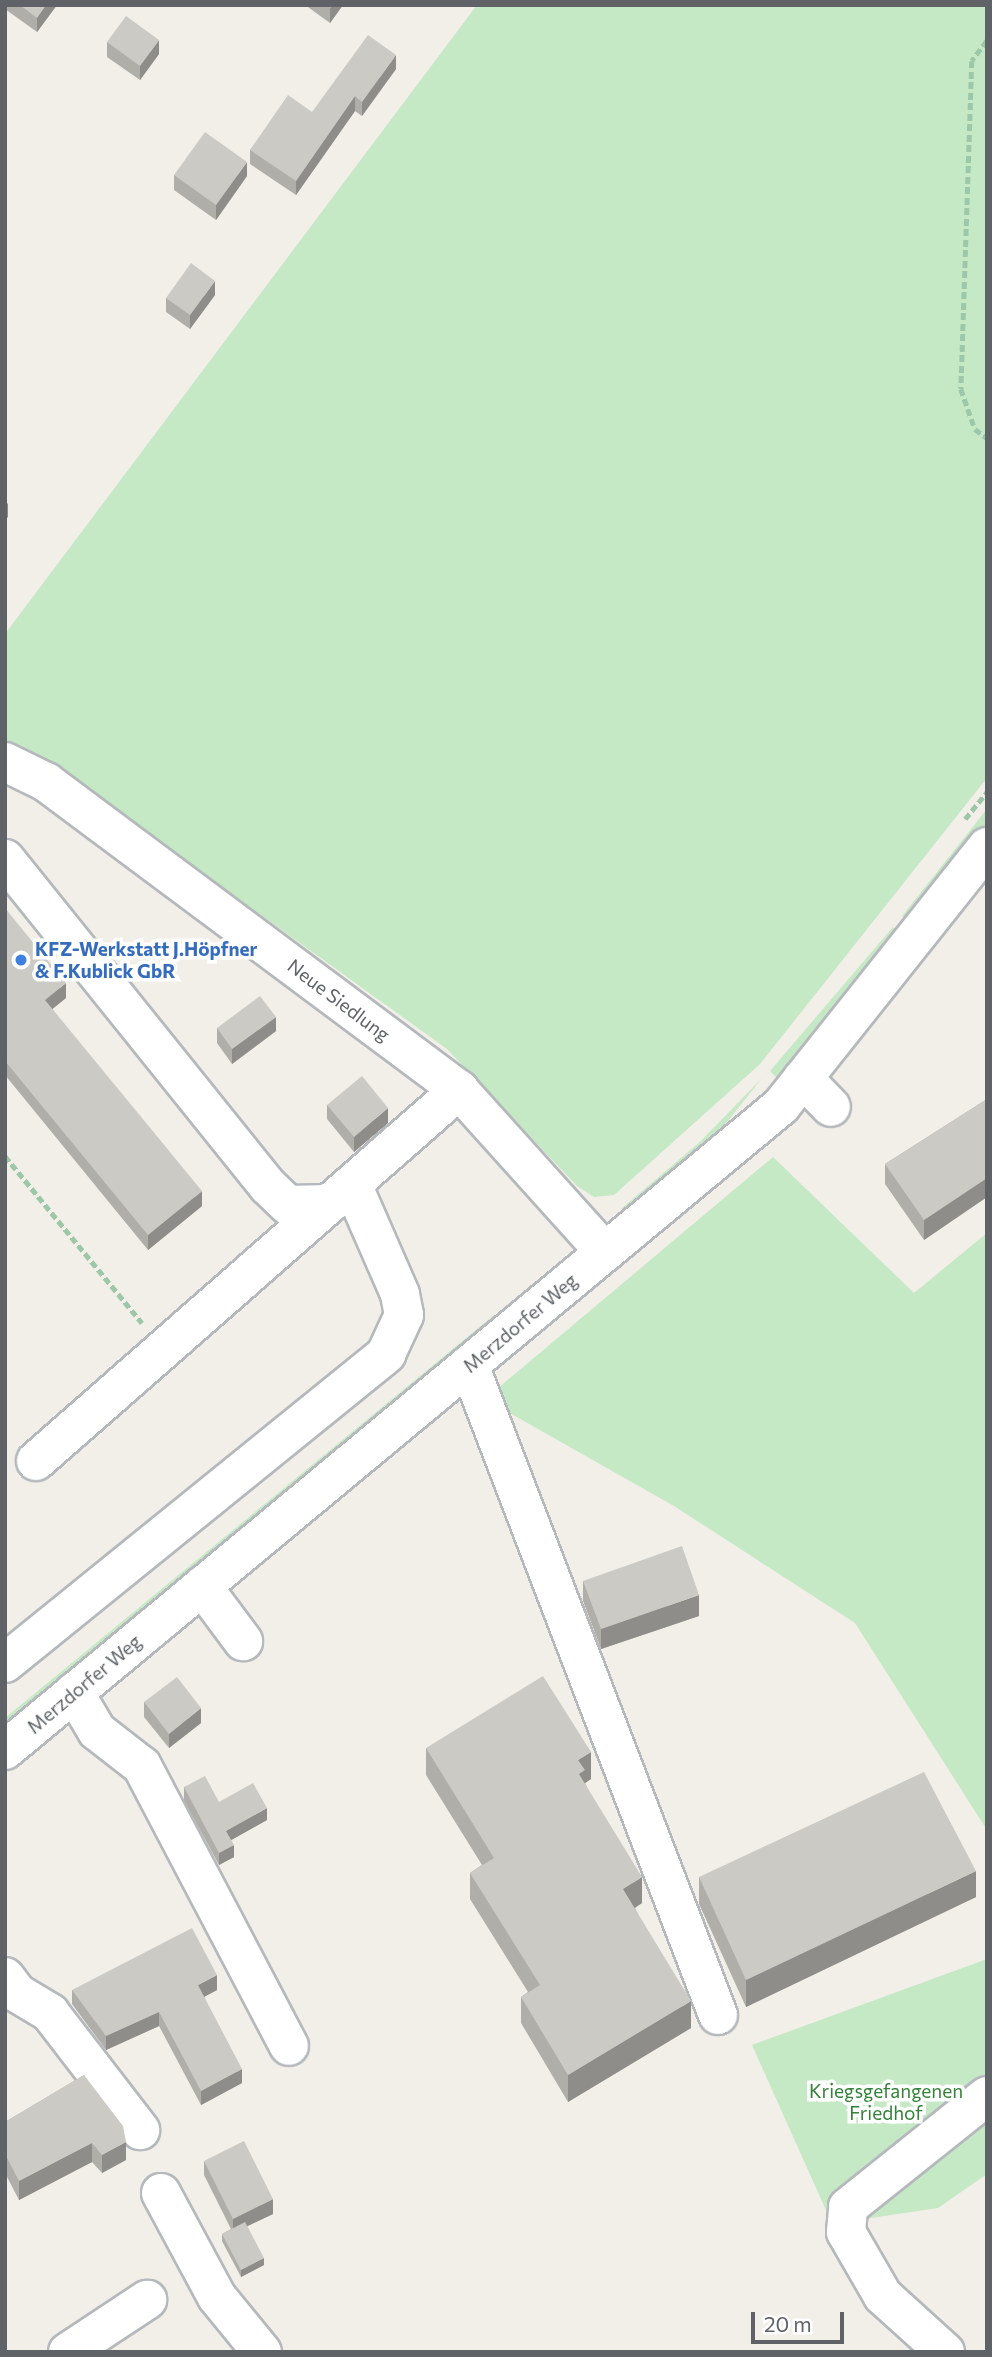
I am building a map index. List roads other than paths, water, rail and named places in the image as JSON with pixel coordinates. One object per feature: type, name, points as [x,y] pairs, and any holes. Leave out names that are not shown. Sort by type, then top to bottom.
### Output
[{"type":"street","name":"Neue Siedlung","points":[[5,762],[46,782],[459,1090],[605,1252]]},
{"type":"street","name":"Merzdorfer Weg","points":[[5,1750],[734,1147],[803,1078],[974,836]]},
{"type":"street","points":[[5,859],[268,1186],[288,1205],[341,1194]]},
{"type":"street","points":[[803,1078],[831,1107]]},
{"type":"street","points":[[36,1461],[459,1090]]},
{"type":"street","points":[[5,1663],[386,1354],[404,1315],[400,1294],[341,1194]]},
{"type":"street","points":[[469,1365],[718,2015]]},
{"type":"street","points":[[202,1586],[243,1641]]},
{"type":"street","points":[[74,1692],[97,1731],[142,1766],[289,2046]]},
{"type":"street","points":[[5,1977],[17,1993],[50,2012],[140,2130]]},
{"type":"street","points":[[945,2352],[883,2296],[846,2232],[848,2207],[987,2096]]},
{"type":"street","points":[[161,2193],[217,2297],[262,2352]]},
{"type":"street","points":[[68,2352],[147,2300]]},
{"type":"place","name":"KFZ-Werkstatt J.Höpfner & F.Kublick GbR","points":[[21,960]]},
{"type":"park label","name":"Kriegsgefangenen Friedhof","points":[[886,2102]]}]
